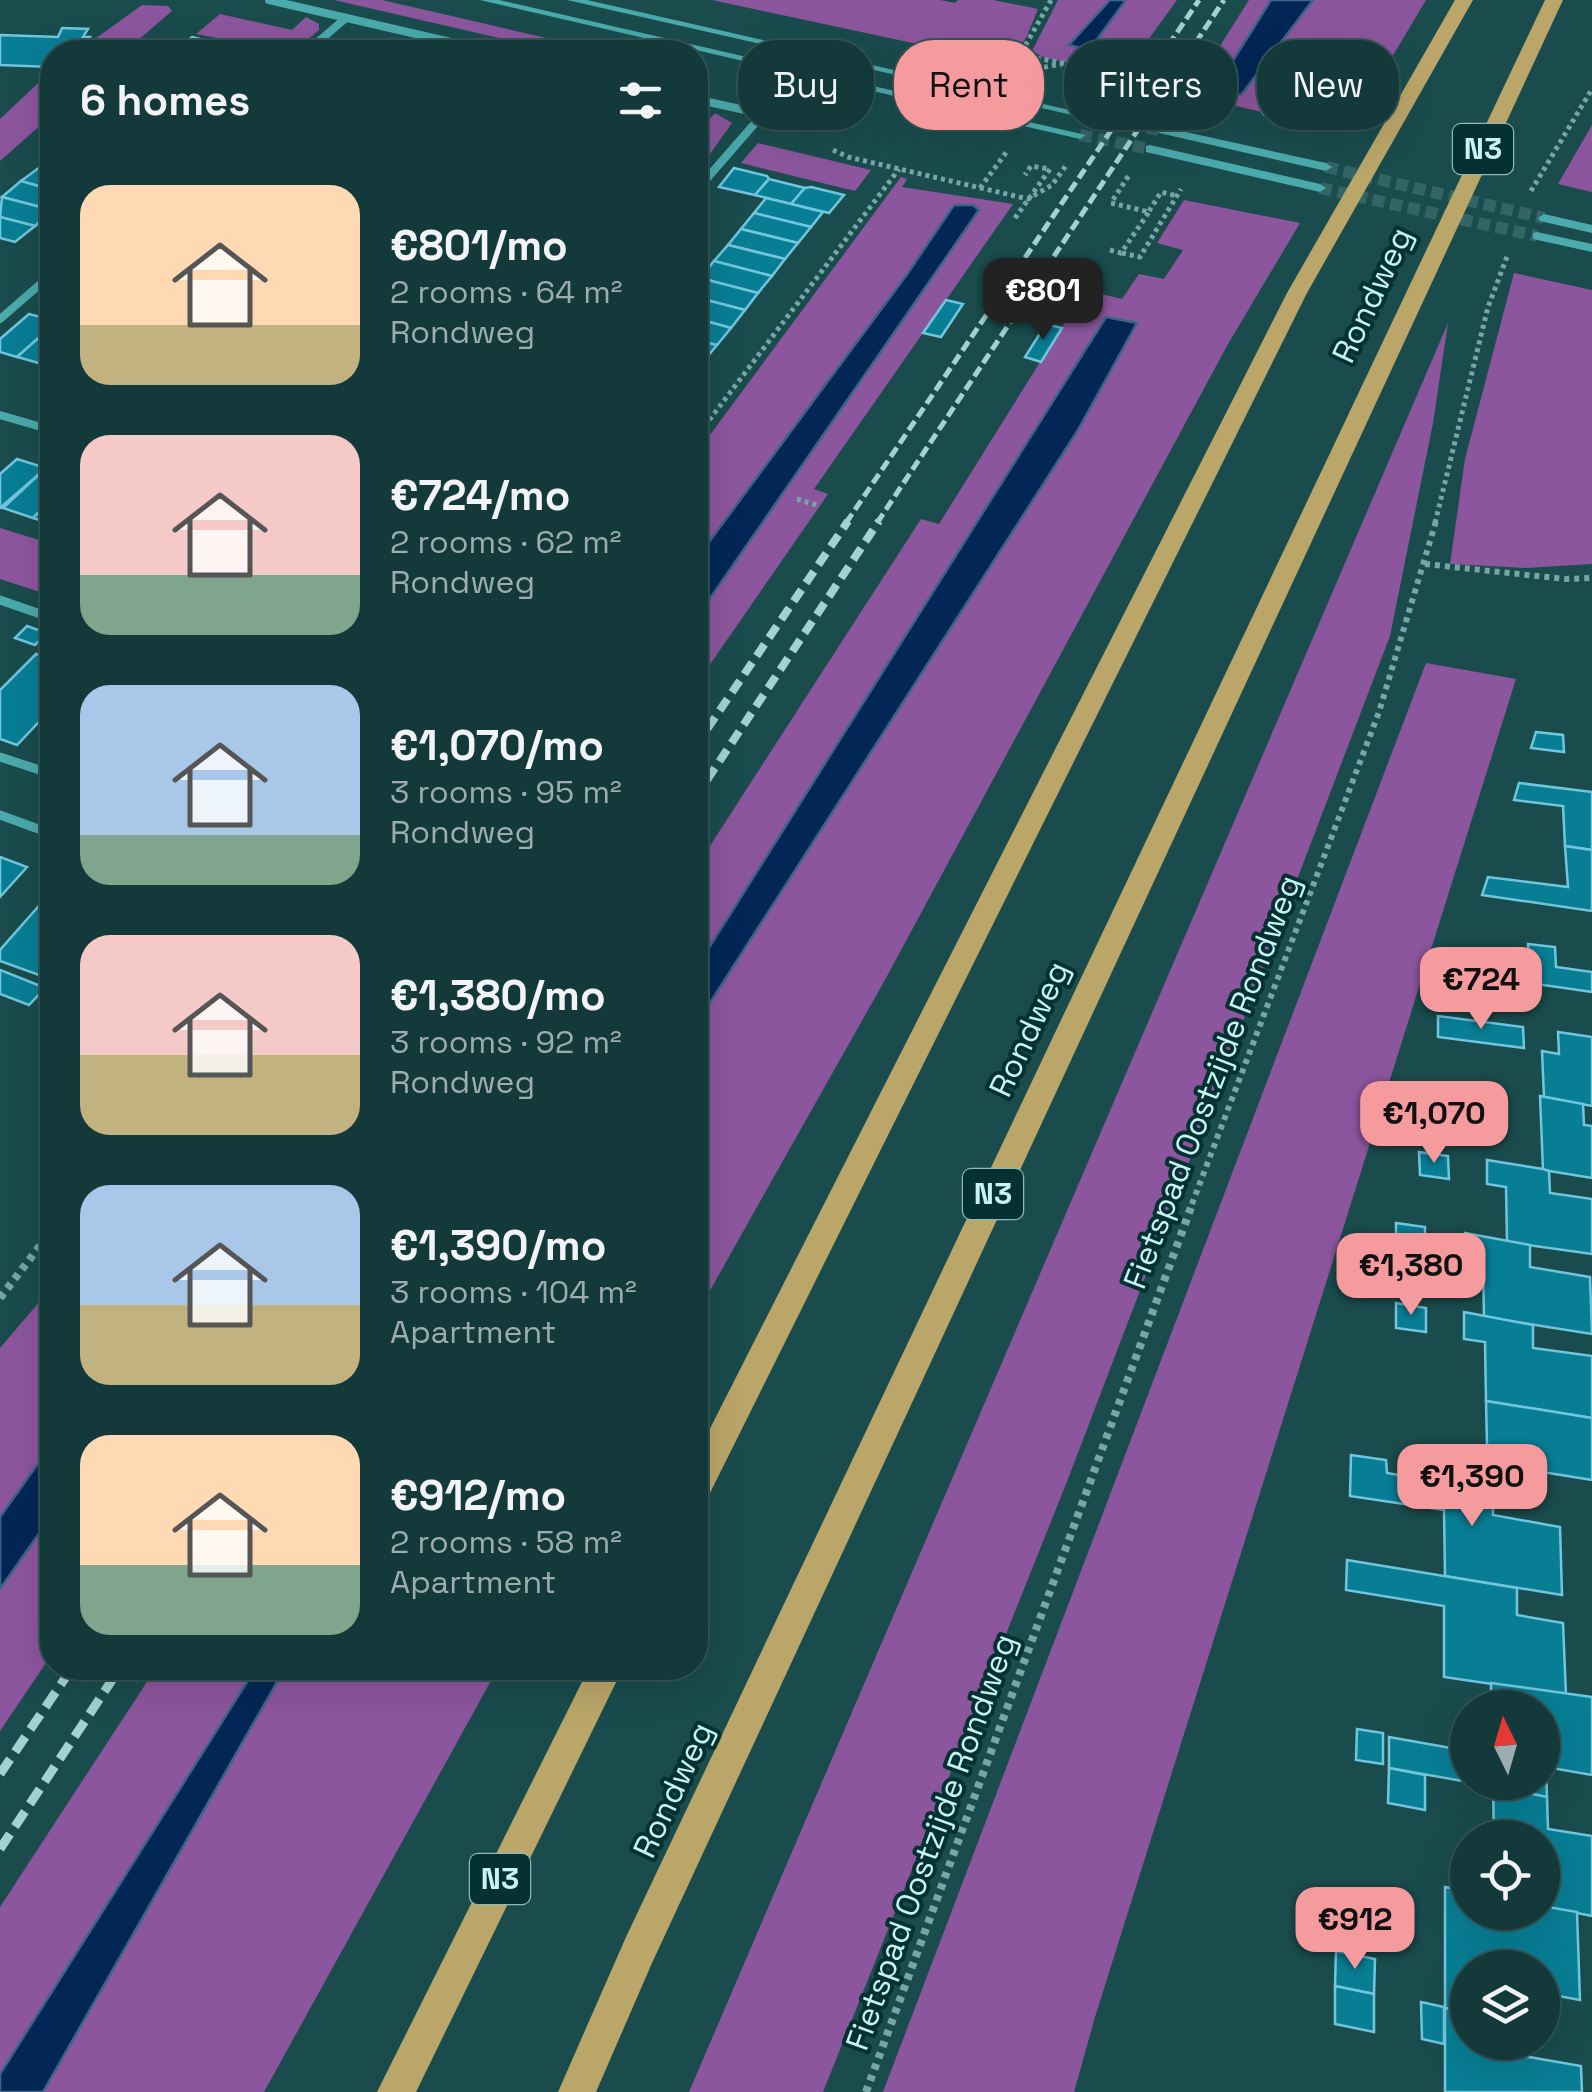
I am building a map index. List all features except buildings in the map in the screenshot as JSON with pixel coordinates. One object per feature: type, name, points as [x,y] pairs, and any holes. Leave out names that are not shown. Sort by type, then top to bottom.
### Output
[{"type":"highway","name":"Rondweg","points":[[708,1465],[1297,293],[1464,0]]},
{"type":"highway","name":"Rondweg","points":[[576,2092],[1554,0]]},
{"type":"highway","name":"N3","points":[[396,2092],[600,1680]]},
{"type":"street","points":[[269,0],[442,40]]},
{"type":"street","points":[[485,0],[661,40]]},
{"type":"street","points":[[572,0],[1064,110]]},
{"type":"street","points":[[320,40],[346,18]]},
{"type":"street","points":[[708,51],[1080,135]]},
{"type":"street","points":[[708,102],[763,114],[708,177]]},
{"type":"street","points":[[1162,131],[1326,167]]},
{"type":"street","points":[[1150,150],[1320,188]]},
{"type":"street","points":[[1544,218],[1592,229]]},
{"type":"street","points":[[1537,236],[1592,248]]},
{"type":"street","points":[[0,318],[40,284]]},
{"type":"street","points":[[0,415],[40,427]]},
{"type":"street","points":[[0,600],[40,614]]},
{"type":"street","points":[[0,757],[40,770]]},
{"type":"street","points":[[0,816],[40,830]]},
{"type":"path","points":[[1051,0],[1020,55],[1064,62]]},
{"type":"path","points":[[1529,197],[1536,178],[1592,89]]},
{"type":"path","points":[[1248,111],[1257,113]]},
{"type":"path","points":[[832,150],[1028,200],[1052,185],[1061,174]]},
{"type":"path","points":[[1015,218],[1050,169],[1031,166],[1024,175],[1037,156]]},
{"type":"path","points":[[980,188],[1000,161]]},
{"type":"path","points":[[708,422],[899,169]]},
{"type":"path","points":[[1126,180],[1111,202],[1149,212]]},
{"type":"path","points":[[1110,250],[1121,253],[1140,257],[1175,198],[1160,192],[1121,253]]},
{"type":"path","name":"Fietspad Oostzijde Rondweg","points":[[866,2092],[1192,1203],[1379,712],[1424,564],[1488,306],[1508,252]]},
{"type":"path","points":[[797,499],[820,506]]},
{"type":"path","points":[[1424,564],[1565,580],[1592,578]]},
{"type":"path","points":[[0,1298],[40,1246]]},
{"type":"shaded area","points":[[334,0],[382,0],[555,40],[508,40]]},
{"type":"shaded area","points":[[712,0],[993,0],[1038,9],[1024,40],[899,40]]},
{"type":"shaded area","points":[[1058,0],[1110,0],[1074,40],[1064,40],[1064,62],[1044,57],[1044,40],[1038,40]]},
{"type":"shaded area","points":[[1126,0],[1177,0],[1148,40],[1096,40]]},
{"type":"shaded area","points":[[1249,0],[1271,0],[1237,54],[1237,40],[1224,40]]},
{"type":"shaded area","points":[[1313,0],[1426,0],[1399,45],[1399,40],[1282,40]]},
{"type":"shaded area","points":[[142,5],[168,6],[172,11],[138,40],[94,40]]},
{"type":"shaded area","points":[[220,14],[292,30],[306,17],[319,24],[319,30],[307,40],[228,40],[196,34]]},
{"type":"shaded area","points":[[1257,73],[1257,111],[1237,106],[1237,94],[1241,94]]},
{"type":"shaded area","points":[[40,81],[40,126],[0,161],[0,119]]},
{"type":"shaded area","points":[[715,113],[732,123],[708,157],[708,121]]},
{"type":"shaded area","points":[[1592,125],[1592,192],[1558,184]]},
{"type":"shaded area","points":[[758,143],[871,170],[855,191],[741,163]]},
{"type":"shaded area","points":[[901,177],[907,179],[902,187],[1013,204],[814,489],[828,494],[708,667],[708,601],[978,210],[954,205],[708,542],[708,437]]},
{"type":"shaded area","points":[[1184,200],[1300,223],[1228,344],[886,978],[708,1294],[708,1006],[1078,430],[1137,323],[1106,318],[708,949],[708,849],[921,519],[939,524],[1085,290],[1122,299],[1139,274],[1164,279],[1183,250],[1157,243]]},
{"type":"shaded area","points":[[1514,273],[1592,290],[1592,564],[1526,568],[1450,564],[1465,459]]},
{"type":"shaded area","points":[[1448,323],[1433,423],[1390,636],[1068,1479],[823,2092],[689,2092]]},
{"type":"shaded area","points":[[0,528],[40,540],[40,592],[0,579]]},
{"type":"shaded area","points":[[1426,663],[1516,679],[1074,2092],[883,2092]]},
{"type":"shaded area","points":[[40,1301],[40,1461],[0,1517],[0,1348]]},
{"type":"shaded area","points":[[40,1532],[40,1672],[0,1731],[0,1589]]},
{"type":"shaded area","points":[[148,1680],[248,1680],[0,2074],[0,1907]]},
{"type":"shaded area","points":[[278,1680],[491,1680],[264,2092],[43,2092]]},
{"type":"water","points":[[1110,0],[1126,0],[1096,40],[1074,40]]},
{"type":"water","points":[[1271,0],[1313,0],[1283,40],[1257,40],[1257,74],[1241,95],[1237,95],[1237,54]]},
{"type":"water","points":[[954,205],[973,205],[979,210],[708,601],[708,543]]},
{"type":"water","points":[[1106,317],[1137,323],[1078,430],[708,1006],[708,949]]},
{"type":"water","points":[[40,1461],[40,1532],[0,1589],[0,1517]]},
{"type":"water","points":[[248,1680],[278,1680],[43,2092],[0,2092],[0,2074]]},
{"type":"tunnel","points":[[1158,130],[1163,131]]},
{"type":"tunnel","points":[[1080,135],[1150,149]]},
{"type":"tunnel","points":[[1326,167],[1544,218]]},
{"type":"tunnel","points":[[1320,188],[1537,236]]},
{"type":"railway","points":[[846,523],[1199,0]]},
{"type":"railway","points":[[877,523],[1224,0]]},
{"type":"railway","points":[[708,728],[848,521]]},
{"type":"railway","points":[[708,778],[879,521]]},
{"type":"railway","points":[[0,1774],[64,1680]]},
{"type":"railway","points":[[0,1849],[112,1680]]}]
